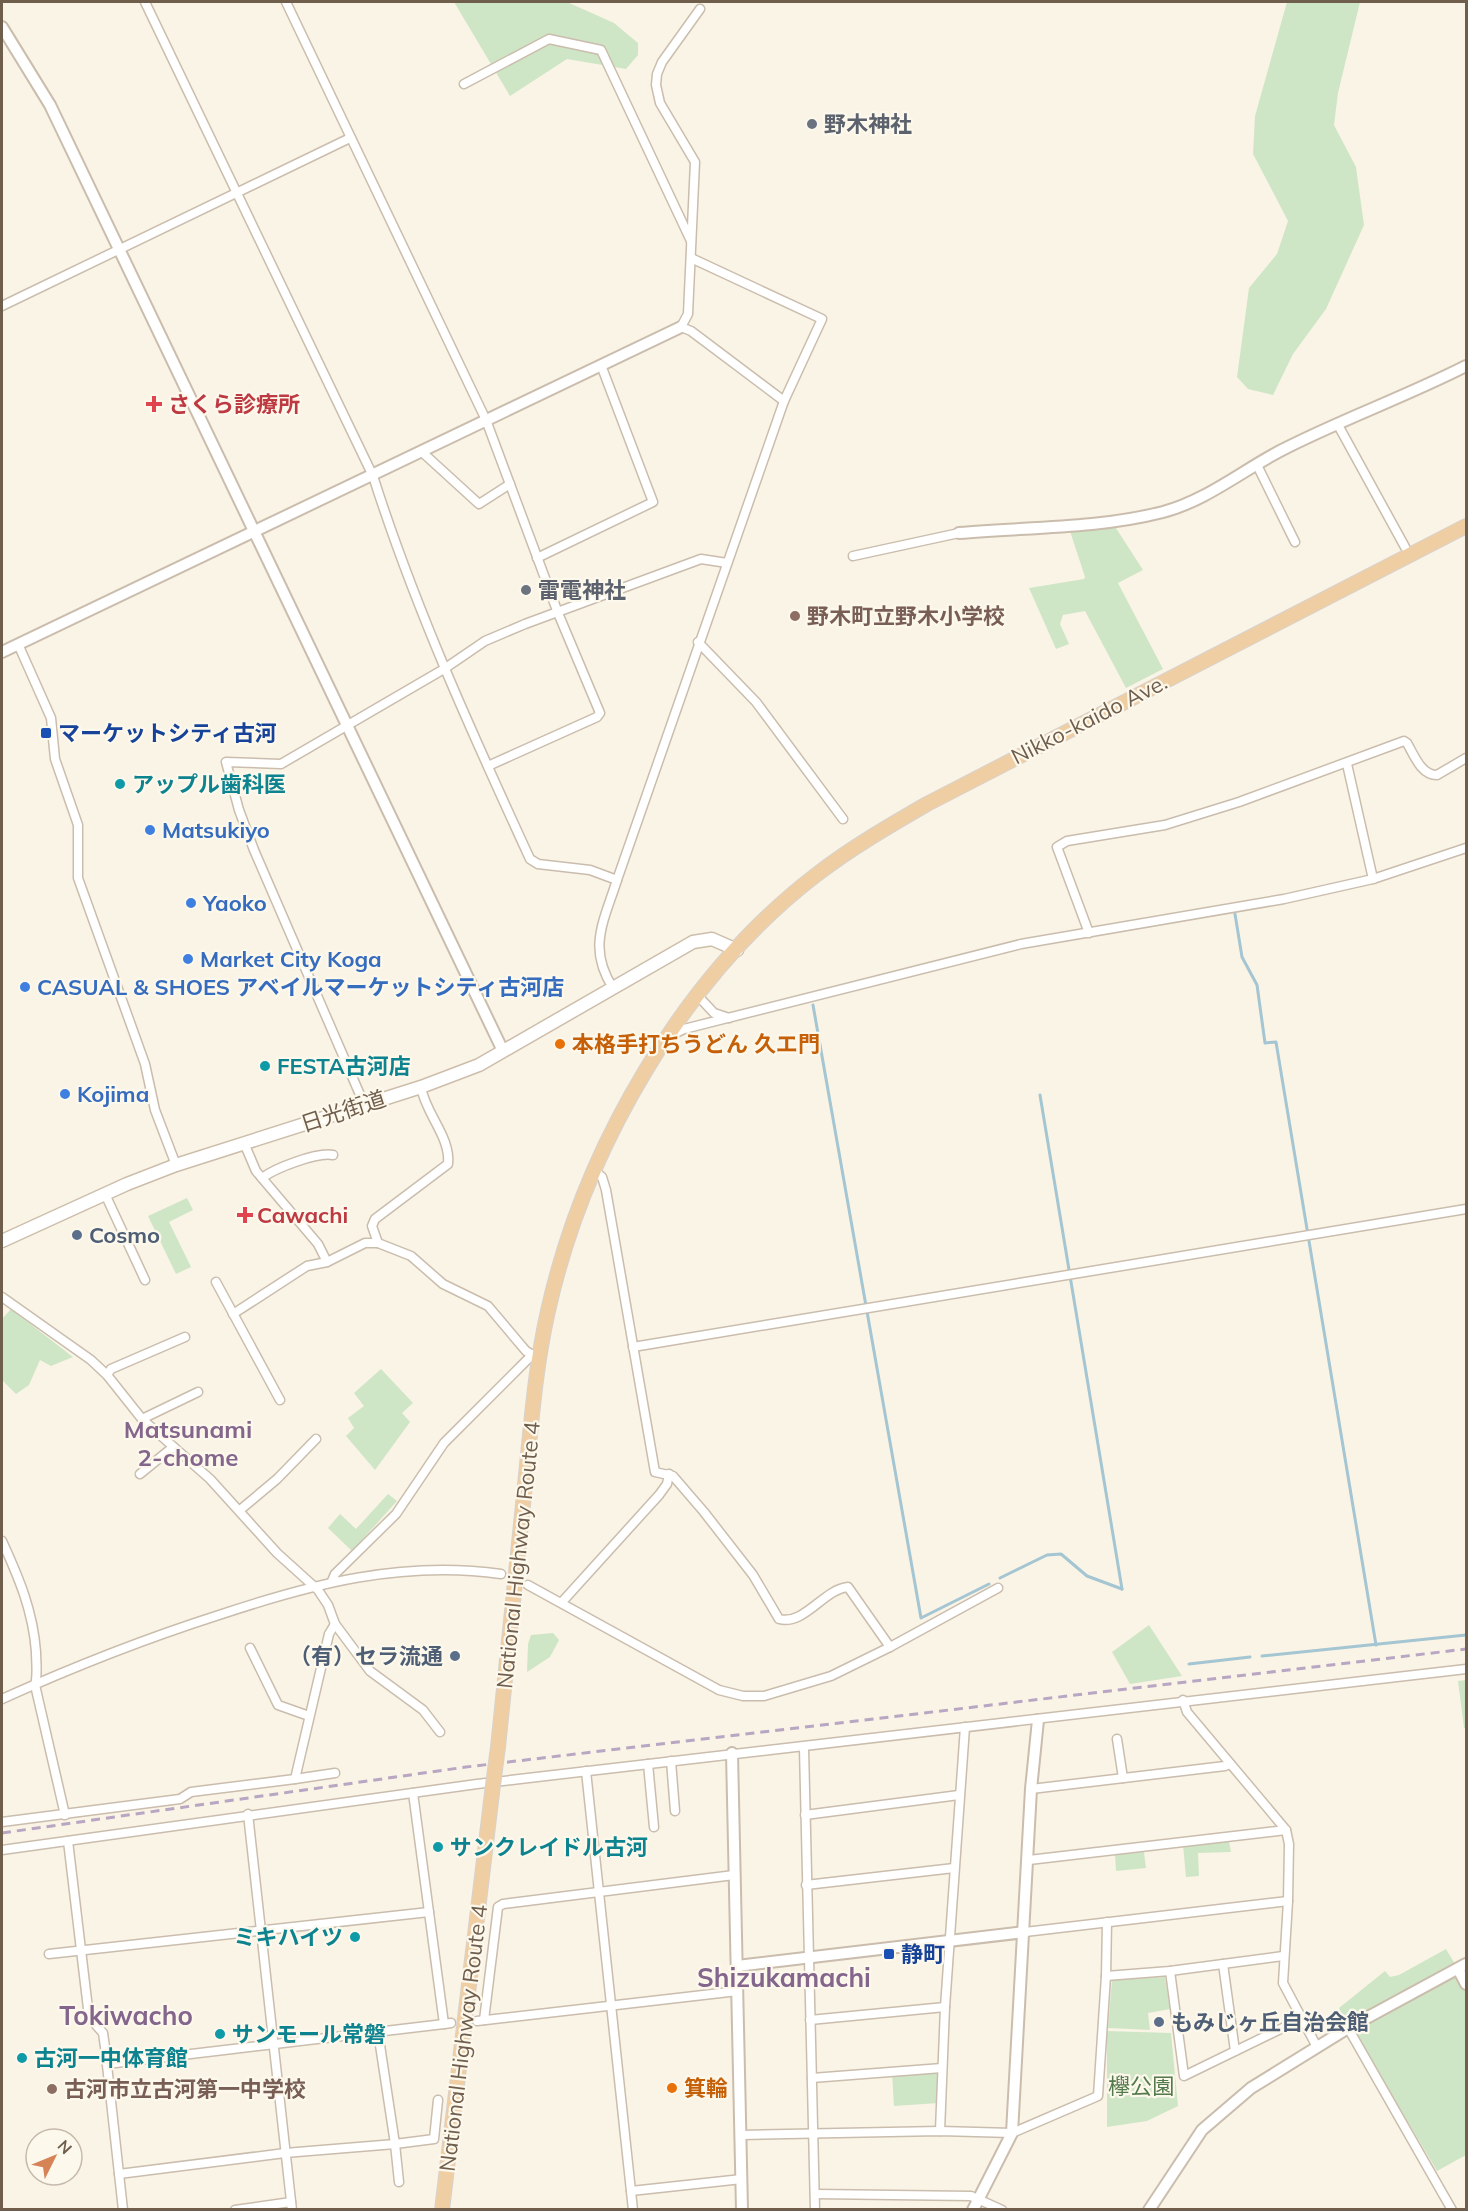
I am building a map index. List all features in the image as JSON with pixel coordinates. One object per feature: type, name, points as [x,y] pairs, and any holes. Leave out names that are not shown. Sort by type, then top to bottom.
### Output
[{"type":"highway","name":"Nikko-kaido Ave.","points":[[737,950],[782,904],[816,875],[863,842],[927,804],[1467,526]]},
{"type":"highway","name":"National Highway Route 4","points":[[442,2210],[498,1747],[535,1357],[556,1278],[593,1169],[617,1119],[669,1036],[698,996],[737,950]]},
{"type":"main road","name":"日光街道","points":[[2,1240],[176,1165],[421,1087],[479,1065],[693,942],[712,939],[737,950]]},
{"type":"street","points":[[145,2],[373,476],[387,521],[444,669],[530,859],[538,864],[590,870],[617,880]]},
{"type":"street","points":[[286,2],[486,420],[558,613],[600,713],[597,717],[488,766]]},
{"type":"street","points":[[2,652],[681,327],[688,314],[695,162],[660,103],[656,85],[657,74],[662,62],[700,9]]},
{"type":"street","points":[[2,27],[42,89],[503,1051]]},
{"type":"street","points":[[465,84],[549,39],[601,50],[692,242]]},
{"type":"street","points":[[2,306],[350,138]]},
{"type":"street","points":[[614,988],[600,956],[597,942],[698,642],[784,401],[822,319],[691,258]]},
{"type":"street","points":[[681,327],[691,331],[784,401]]},
{"type":"street","points":[[537,558],[653,502],[601,365]]},
{"type":"street","points":[[853,556],[959,533],[1106,521],[1165,511],[1226,484],[1297,443],[1467,366]]},
{"type":"street","points":[[1338,425],[1405,547]]},
{"type":"street","points":[[422,452],[479,504],[510,484]]},
{"type":"street","points":[[1257,465],[1295,542]]},
{"type":"street","points":[[364,1104],[254,850],[239,810],[226,762],[281,764],[444,669],[485,641],[701,559],[727,563]]},
{"type":"street","points":[[698,642],[756,702],[843,819]]},
{"type":"street","points":[[18,644],[51,718],[55,759],[78,825],[78,878],[145,1064],[155,1110],[176,1165]]},
{"type":"street","points":[[1089,933],[1057,847],[1067,841],[1165,825],[1347,764],[1404,741],[1425,772],[1432,775],[1467,758]]},
{"type":"street","points":[[1347,764],[1373,879]]},
{"type":"street","points":[[669,1036],[684,1029],[1021,944],[1284,899],[1373,879],[1467,848]]},
{"type":"street","points":[[698,996],[714,1013],[729,1018]]},
{"type":"street","points":[[378,1243],[372,1226],[375,1219],[448,1164],[448,1149],[423,1100],[421,1087]]},
{"type":"street","points":[[244,1143],[262,1178],[318,1244],[327,1262]]},
{"type":"street","points":[[262,1178],[274,1170],[322,1154],[333,1155]]},
{"type":"street","points":[[593,1169],[602,1177],[606,1190],[655,1472],[669,1474],[737,1552],[779,1619],[793,1618],[832,1593],[848,1587],[890,1647]]},
{"type":"street","points":[[105,1194],[145,1280]]},
{"type":"street","points":[[633,1347],[1467,1209]]},
{"type":"street","points":[[233,1314],[307,1266],[327,1262],[365,1243],[378,1243],[411,1256],[443,1284],[489,1306],[535,1357],[444,1443],[396,1514],[335,1574],[332,1581]]},
{"type":"street","points":[[216,1282],[280,1400]]},
{"type":"street","points":[[2,1297],[91,1360],[142,1419],[210,1479],[277,1553],[322,1596],[335,1624],[370,1671],[423,1710],[440,1732]]},
{"type":"street","points":[[107,1376],[111,1370],[185,1337]]},
{"type":"street","points":[[142,1419],[198,1392]]},
{"type":"street","points":[[240,1510],[277,1479],[316,1439]]},
{"type":"street","points":[[140,1474],[173,1447]]},
{"type":"street","points":[[562,1602],[658,1495],[667,1484],[669,1474]]},
{"type":"street","points":[[2,1541],[26,1593],[32,1616],[36,1664],[35,1685],[65,1815]]},
{"type":"street","points":[[2,1699],[146,1639],[311,1586],[332,1581],[445,1568],[501,1574]]},
{"type":"street","points":[[528,1585],[709,1685],[743,1696],[764,1696],[831,1676],[890,1647],[998,1588]]},
{"type":"street","points":[[295,1779],[329,1634],[335,1624]]},
{"type":"street","points":[[250,1648],[278,1705],[309,1716]]},
{"type":"street","points":[[2,1850],[248,1814],[585,1771],[732,1753],[804,1748],[1183,1700],[1467,1669]]},
{"type":"street","points":[[1183,1700],[1187,1712],[1286,1830],[1289,1844],[1288,1901],[1283,1983],[1317,2046]]},
{"type":"street","points":[[973,2210],[1012,2133],[1029,1860],[1031,1789],[1038,1720]]},
{"type":"street","points":[[940,2131],[945,2007],[965,1727]]},
{"type":"street","points":[[1117,1739],[1123,1778]]},
{"type":"street","points":[[804,1748],[807,1957],[815,2210]]},
{"type":"street","points":[[732,1753],[742,2210]]},
{"type":"street","points":[[671,1761],[675,1811]]},
{"type":"street","points":[[648,1764],[654,1827]]},
{"type":"street","points":[[1031,1789],[1230,1764]]},
{"type":"street","points":[[585,1771],[633,2210]]},
{"type":"street","points":[[2,1822],[180,1799],[191,1792],[335,1773]]},
{"type":"street","points":[[107,2064],[447,2024],[413,1793]]},
{"type":"street","points":[[805,1815],[959,1795]]},
{"type":"street","points":[[235,2210],[291,2206],[248,1814]]},
{"type":"street","points":[[1029,1860],[1286,1830]]},
{"type":"street","points":[[68,1841],[89,2018],[103,2033],[123,2210]]},
{"type":"street","points":[[806,1885],[954,1868]]},
{"type":"street","points":[[734,1875],[503,1904],[498,1907],[480,2020],[738,1991]]},
{"type":"street","points":[[737,1966],[1288,1901]]},
{"type":"street","points":[[49,1954],[429,1912]]},
{"type":"street","points":[[741,2135],[940,2131],[1012,2133],[1098,2096],[1107,1922]]},
{"type":"street","points":[[1106,1976],[1170,1971],[1283,1956]]},
{"type":"street","points":[[1223,1964],[1235,2051]]},
{"type":"street","points":[[1149,2210],[1202,2130],[1251,2088],[1348,2028],[1462,1967],[1467,1984]]},
{"type":"street","points":[[1170,1971],[1184,2076],[1301,2019]]},
{"type":"street","points":[[810,2020],[945,2007]]},
{"type":"street","points":[[1348,2028],[1452,2210]]},
{"type":"street","points":[[378,2032],[399,2182]]},
{"type":"street","points":[[812,2078],[942,2068]]},
{"type":"street","points":[[119,2174],[285,2153],[434,2139],[438,2100]]},
{"type":"street","points":[[631,2191],[742,2179]]},
{"type":"street","points":[[814,2194],[979,2198],[1002,2210]]},
{"type":"green space","points":[[454,2],[567,2],[614,23],[638,43],[638,55],[626,69],[567,59],[510,96]]},
{"type":"green space","points":[[1287,2],[1360,2],[1338,93],[1334,125],[1356,167],[1364,225],[1326,309],[1293,354],[1273,395],[1248,389],[1237,377],[1249,288],[1277,254],[1288,221],[1253,154],[1255,116]]},
{"type":"green space","points":[[1114,525],[1143,570],[1118,583],[1163,669],[1126,688],[1085,611],[1063,615],[1060,624],[1069,644],[1056,649],[1029,588],[1084,579],[1069,528]]},
{"type":"green space","points":[[187,1198],[193,1210],[169,1222],[191,1267],[176,1274],[148,1216]]},
{"type":"green space","points":[[11,1309],[73,1357],[51,1366],[40,1360],[29,1385],[16,1394],[2,1380],[2,1319]]},
{"type":"green space","points":[[381,1369],[413,1403],[402,1413],[410,1422],[375,1470],[346,1436],[354,1428],[348,1418],[364,1406],[354,1393]]},
{"type":"green space","points":[[388,1494],[397,1501],[352,1551],[328,1528],[340,1514],[356,1529]]},
{"type":"green space","points":[[1149,1625],[1182,1676],[1130,1684],[1112,1652]]},
{"type":"green space","points":[[553,1633],[559,1640],[550,1657],[527,1672],[528,1644],[531,1635]]},
{"type":"green space","points":[[1466,1680],[1466,1728],[1464,1728],[1458,1681]]},
{"type":"green space","points":[[1229,1841],[1231,1852],[1198,1853],[1199,1876],[1186,1877],[1183,1845]]},
{"type":"green space","points":[[1144,1852],[1146,1868],[1116,1871],[1115,1855]]},
{"type":"green space","points":[[1446,1949],[1455,1964],[1345,2022],[1339,2008],[1385,1971],[1390,1977],[1399,1975]]},
{"type":"green space","points":[[1457,1974],[1466,1991],[1466,2155],[1437,2171],[1353,2029]]},
{"type":"green space","points":[[1165,1977],[1170,2009],[1148,2013],[1150,2030],[1108,2028],[1112,1980]]},
{"type":"green space","name":"欅公園","points":[[1107,2031],[1171,2033],[1178,2106],[1147,2121],[1107,2127]]},
{"type":"green space","points":[[937,2071],[939,2103],[894,2106],[892,2073]]},
{"type":"waterway","points":[[1235,914],[1242,957],[1257,985],[1265,1043],[1276,1042],[1376,1645]]},
{"type":"waterway","points":[[813,1005],[921,1618],[989,1584]]},
{"type":"waterway","points":[[1040,1095],[1122,1589]]},
{"type":"waterway","points":[[1000,1578],[1047,1555],[1061,1554],[1087,1576],[1122,1589]]},
{"type":"waterway","points":[[1262,1656],[1466,1635]]},
{"type":"waterway","points":[[1189,1664],[1250,1657]]},
{"type":"railway","points":[[2,1833],[466,1767],[1466,1649]]},
{"type":"place","name":"野木神社","points":[[812,124]]},
{"type":"place","name":"さくら診療所","points":[[154,404]]},
{"type":"place","name":"雷電神社","points":[[526,590]]},
{"type":"place","name":"野木町立野木小学校","points":[[795,616]]},
{"type":"place","name":"マーケットシティ古河","points":[[46,733]]},
{"type":"place","name":"アップル歯科医","points":[[120,784]]},
{"type":"place","name":"Matsukiyo","points":[[150,830]]},
{"type":"place","name":"Yaoko","points":[[191,903]]},
{"type":"place","name":"Market City Koga","points":[[188,959]]},
{"type":"place","name":"CASUAL & SHOES アベイルマーケットシティ古河店","points":[[25,987]]},
{"type":"place","name":"本格手打ちうどん 久エ門","points":[[560,1044]]},
{"type":"place","name":"FESTA古河店","points":[[265,1066]]},
{"type":"place","name":"Kojima","points":[[65,1094]]},
{"type":"place","name":"Cawachi","points":[[245,1215]]},
{"type":"place","name":"Cosmo","points":[[77,1235]]},
{"type":"place","name":"（有）セラ流通","points":[[455,1656]]},
{"type":"place","name":"サンクレイドル古河","points":[[438,1847]]},
{"type":"place","name":"ミキハイツ","points":[[355,1937]]},
{"type":"place","name":"静町","points":[[889,1954]]},
{"type":"place","name":"もみじヶ丘自治会館","points":[[1159,2022]]},
{"type":"place","name":"サンモール常磐","points":[[220,2034]]},
{"type":"place","name":"古河一中体育館","points":[[22,2058]]},
{"type":"place","name":"箕輪","points":[[672,2088]]},
{"type":"place","name":"古河市立古河第一中学校","points":[[52,2089]]},
{"type":"district","name":"Matsunami 2-chome","points":[[188,1443]]},
{"type":"district","name":"Shizukamachi","points":[[784,1977]]},
{"type":"district","name":"Tokiwacho","points":[[126,2015]]}]
